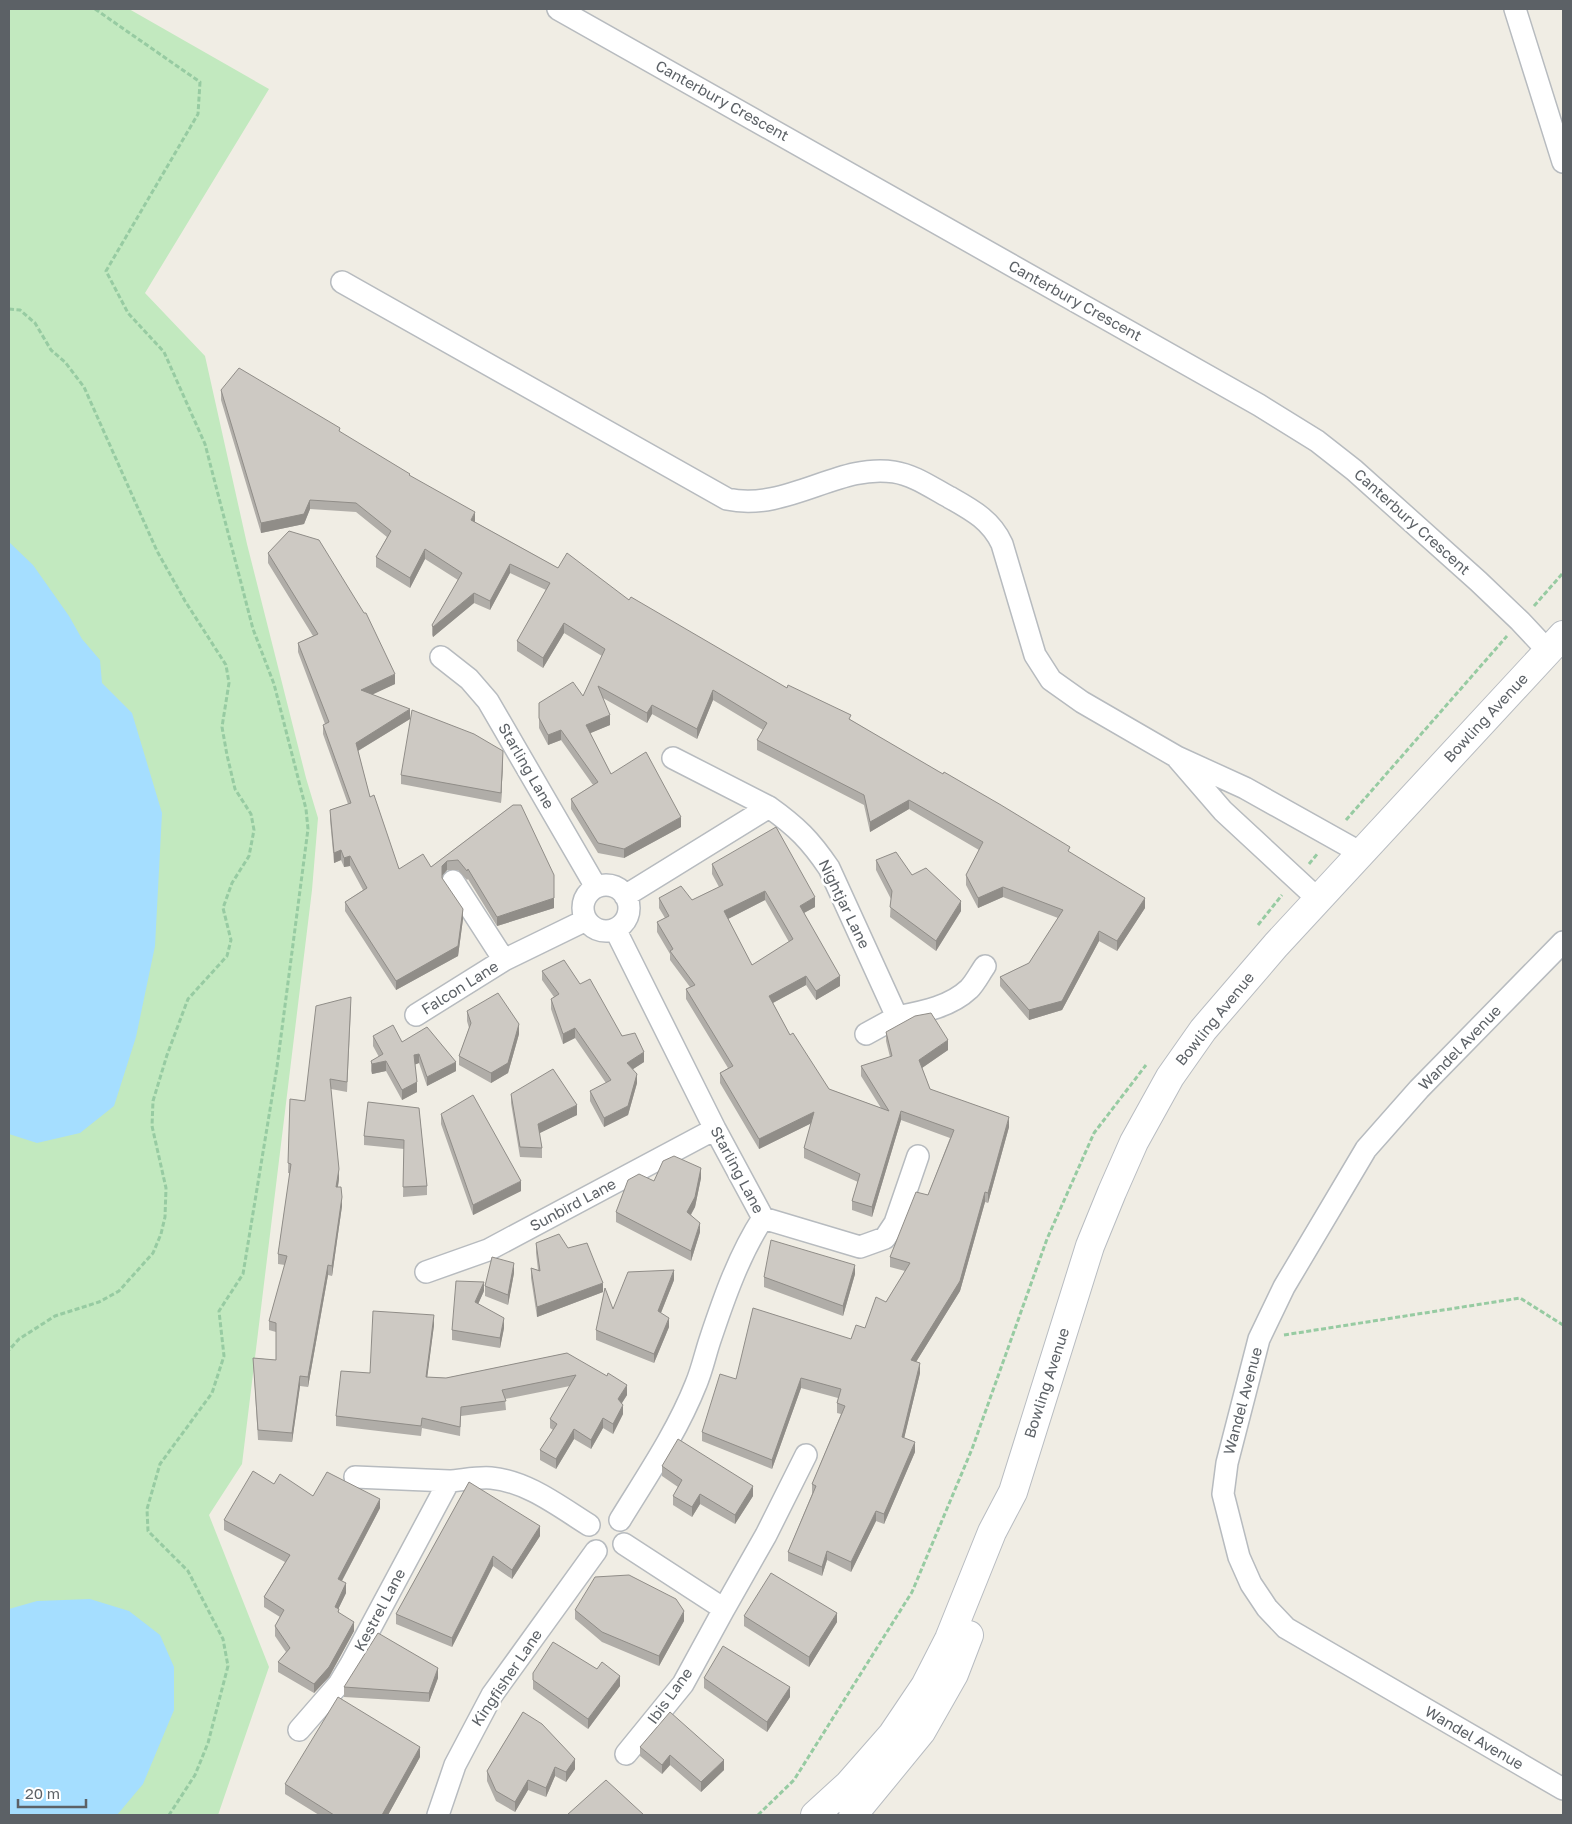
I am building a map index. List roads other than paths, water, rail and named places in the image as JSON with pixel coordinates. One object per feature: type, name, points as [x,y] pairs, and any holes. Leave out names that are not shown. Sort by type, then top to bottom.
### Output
[{"type":"main road","name":"Bowling Avenue","points":[[814,1815],[868,1764],[910,1711],[949,1639],[992,1532],[1013,1492],[1090,1246],[1134,1142],[1170,1077],[1203,1030],[1276,945],[1556,643]]},
{"type":"main road","name":"Bowling Avenue","points":[[852,1815],[921,1732],[954,1674],[1011,1528],[1013,1492]]},
{"type":"street","name":"Canterbury Crescent","points":[[558,9],[1260,405],[1317,441],[1354,470],[1471,574],[1520,621],[1556,643]]},
{"type":"street","points":[[1515,9],[1563,162]]},
{"type":"street","points":[[342,282],[727,499],[755,503],[783,497],[850,476],[878,471],[894,472],[918,480],[976,512],[996,531],[1002,544],[1035,655],[1044,671],[1074,697],[1177,758],[1245,788],[1360,853]]},
{"type":"street","name":"Starling Lane","points":[[441,657],[469,679],[488,700],[596,887]]},
{"type":"street","name":"Nightjar Lane","points":[[674,758],[769,807],[796,826],[814,846],[829,868],[897,1017]]},
{"type":"street","points":[[1177,758],[1223,811],[1319,900]]},
{"type":"street","points":[[625,896],[769,807]]},
{"type":"street","name":"Falcon Lane","points":[[453,881],[504,960]]},
{"type":"street","points":[[602,885],[615,887],[625,896],[628,911],[621,924],[614,929],[596,928],[586,920],[583,905],[589,891],[596,887],[602,885]]},
{"type":"street","name":"Falcon Lane","points":[[416,1015],[504,960],[586,920]]},
{"type":"street","name":"Starling Lane","points":[[614,929],[715,1129],[763,1218],[750,1239],[739,1263],[692,1393],[671,1437],[620,1520]]},
{"type":"street","name":"Wandel Avenue","points":[[1563,942],[1419,1089],[1366,1149],[1284,1287],[1260,1339],[1227,1463],[1223,1494],[1239,1557],[1251,1584],[1266,1608],[1286,1628],[1563,1789]]},
{"type":"street","points":[[866,1034],[897,1017],[924,1011],[954,1000],[970,988],[985,966]]},
{"type":"street","name":"Sunbird Lane","points":[[426,1272],[488,1250],[715,1129]]},
{"type":"street","points":[[763,1218],[860,1247],[885,1238],[895,1223],[918,1156]]},
{"type":"street","name":"Ibis Lane","points":[[626,1754],[683,1684],[766,1535],[806,1455]]},
{"type":"street","points":[[355,1477],[449,1481],[486,1478],[511,1482],[551,1502],[589,1525]]},
{"type":"street","name":"Kestrel Lane","points":[[299,1730],[338,1684],[351,1664],[449,1481]]},
{"type":"street","points":[[603,1515],[612,1516],[620,1520],[625,1527],[626,1536],[624,1544],[612,1554],[596,1551],[590,1544],[587,1535],[589,1525],[603,1515]]},
{"type":"street","points":[[624,1544],[724,1609]]},
{"type":"street","name":"Kingfisher Lane","points":[[438,1815],[455,1765],[492,1695],[596,1551]]},
{"type":"water","points":[[9,542],[33,565],[69,616],[82,639],[100,660],[102,683],[132,713],[162,813],[155,946],[136,1037],[114,1106],[80,1133],[37,1143],[9,1134]]},
{"type":"water","points":[[90,1599],[129,1611],[160,1635],[174,1667],[174,1710],[143,1784],[117,1815],[9,1815],[9,1609],[37,1601]]}]
